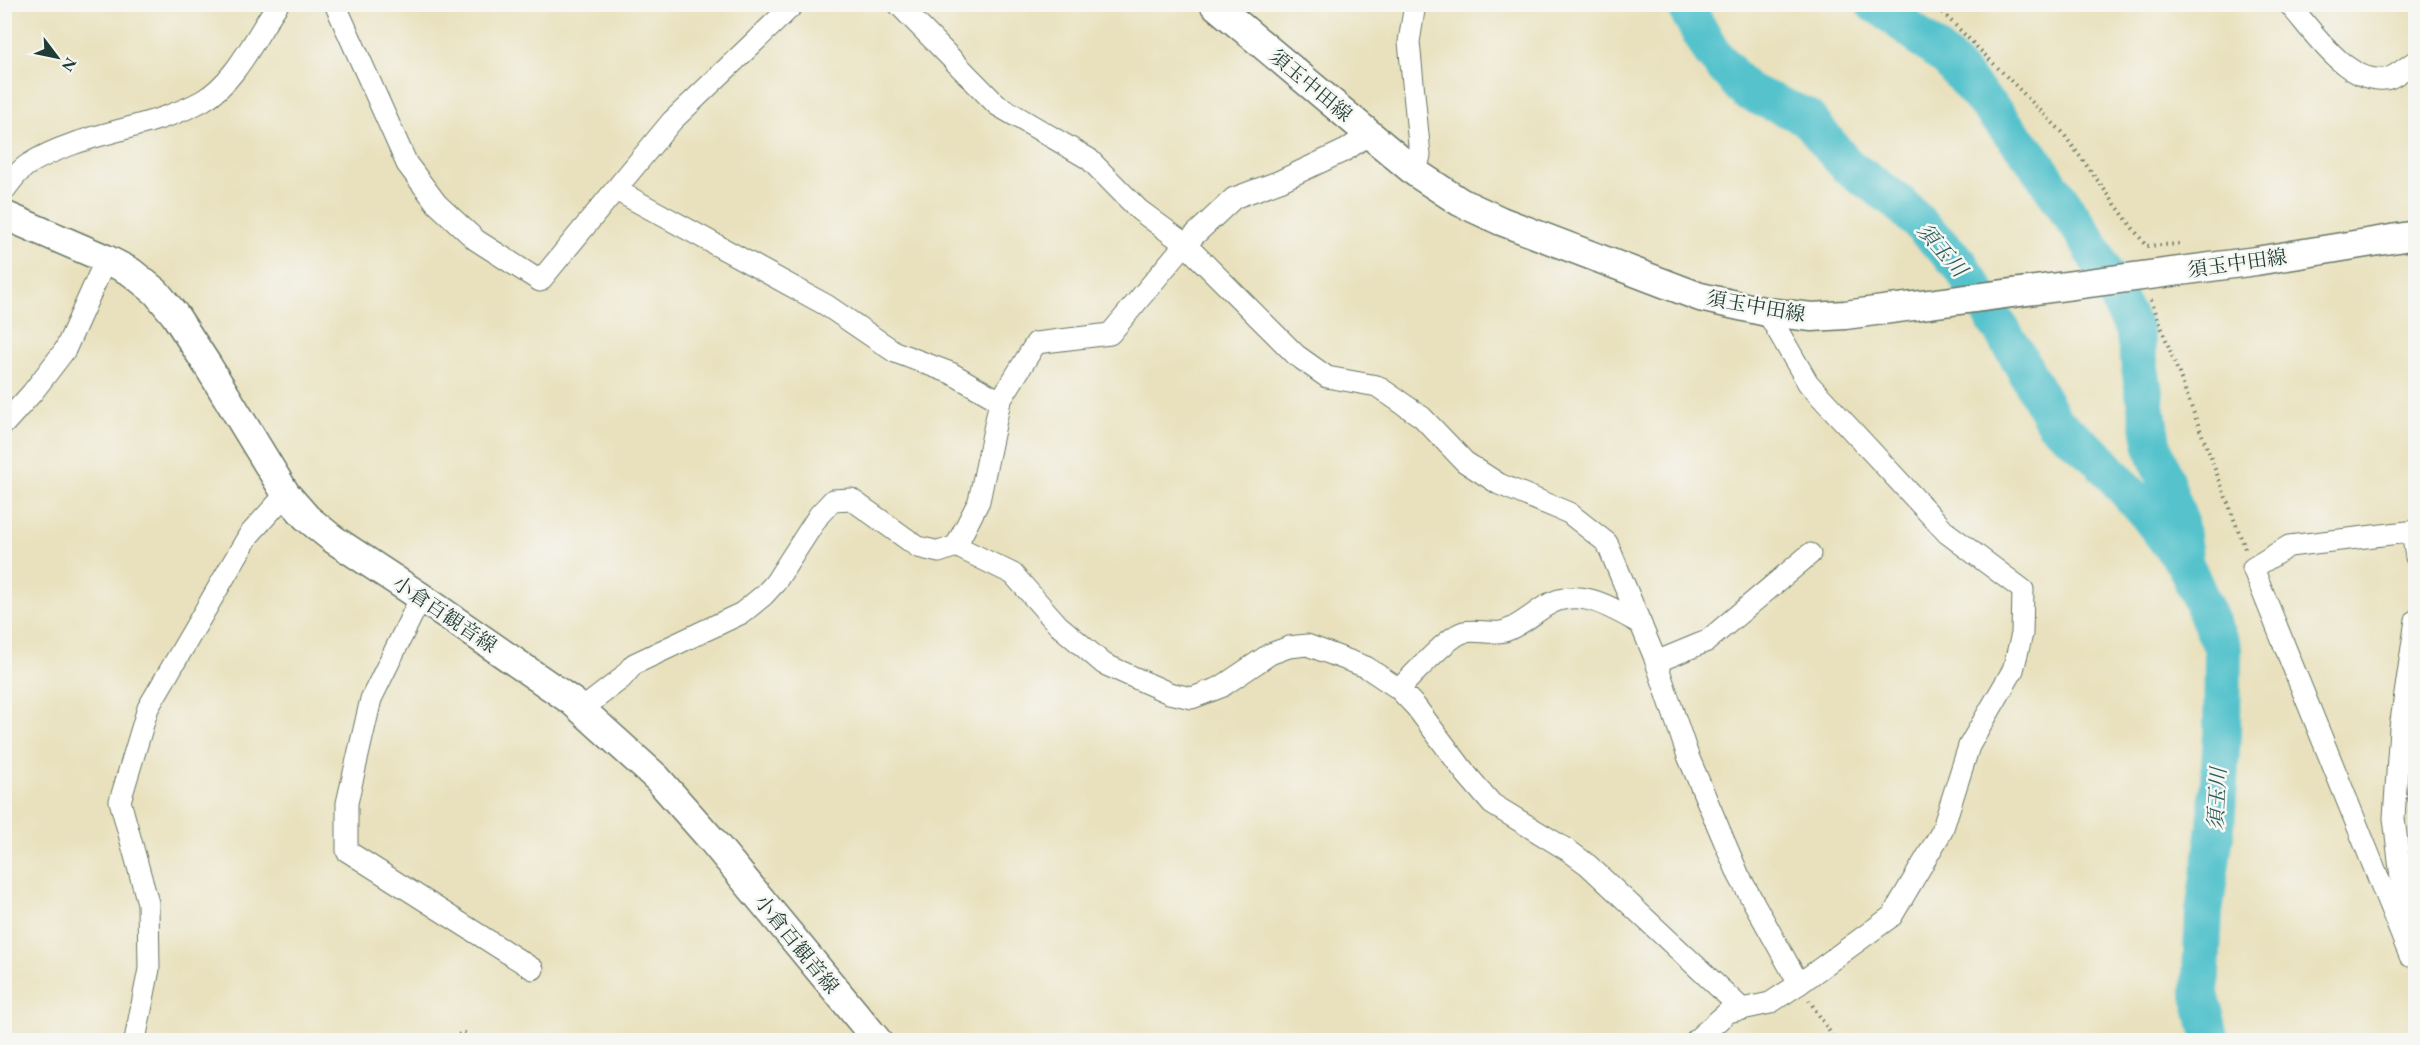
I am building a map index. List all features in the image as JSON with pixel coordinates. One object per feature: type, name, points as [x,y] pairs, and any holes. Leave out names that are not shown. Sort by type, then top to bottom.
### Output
[{"type":"main road","name":"須玉中田線","points":[[1214,4],[1416,173],[1460,201],[1501,221],[1700,297],[1767,312],[1812,317],[1845,315],[2256,261],[2415,235]]},
{"type":"main road","name":"小倉百観音線","points":[[4,215],[106,259],[131,272],[147,285],[175,315],[286,494],[308,518],[333,539],[582,709],[657,778],[711,838],[877,1041]]},
{"type":"street","points":[[4,191],[28,164],[58,150],[203,100],[231,77],[278,4]]},
{"type":"street","points":[[335,4],[407,164],[437,204],[476,240],[540,281],[672,121],[794,4]]},
{"type":"street","points":[[898,4],[997,105],[1089,159],[1139,210],[1185,244],[1296,355],[1314,370],[1327,376],[1377,386],[1422,417],[1465,462],[1498,484],[1569,513],[1607,543],[1656,662],[1688,756],[1739,876],[1799,984]]},
{"type":"street","points":[[1415,4],[1409,42],[1420,155],[1416,173]]},
{"type":"street","points":[[2289,4],[2342,64],[2364,78],[2386,80],[2415,61]]},
{"type":"street","points":[[582,709],[621,680],[634,664],[741,613],[764,595],[775,583],[819,515],[833,500],[851,499],[918,547],[939,552],[956,546],[979,501],[1000,401],[1036,343],[1110,334],[1185,244],[1234,198],[1280,181],[1346,150],[1369,134]]},
{"type":"street","points":[[616,190],[826,305],[895,352],[951,373],[1000,401]]},
{"type":"street","points":[[4,424],[32,393],[65,350],[106,259]]},
{"type":"street","points":[[1696,1041],[1728,1012],[1770,1003],[1892,916],[1941,831],[1969,746],[2013,670],[2022,634],[2023,590],[1947,533],[1815,391],[1808,383],[1767,312]]},
{"type":"street","points":[[135,1041],[149,969],[148,903],[120,801],[148,708],[249,535],[286,494]]},
{"type":"street","points":[[2413,962],[2253,568],[2289,546],[2414,531],[2415,557]]},
{"type":"street","points":[[956,546],[1012,574],[1058,625],[1104,664],[1169,693],[1191,698],[1221,687],[1270,654],[1289,647],[1307,645],[1366,667],[1399,689],[1416,707],[1492,804],[1588,865],[1742,1009]]},
{"type":"street","points":[[1656,662],[1707,641],[1810,554]]},
{"type":"street","points":[[421,597],[371,699],[347,803],[347,850],[533,969]]},
{"type":"street","points":[[1399,689],[1452,638],[1465,632],[1506,631],[1558,598],[1584,598],[1608,606],[1641,624]]},
{"type":"street","points":[[2413,962],[2394,818],[2400,728],[2415,620]]},
{"type":"path","points":[[1934,4],[2062,132],[2146,246],[2180,244]]},
{"type":"path","points":[[2136,276],[2253,568]]},
{"type":"path","points":[[1799,984],[1835,1041]]},
{"type":"path","points":[[441,1041],[464,1033],[475,1041]]},
{"type":"waterway","name":"須玉川","points":[[1684,4],[1712,53],[1746,91],[1806,117],[1847,166],[1897,201],[1959,263],[2016,353],[2054,422],[2096,456],[2148,515],[2185,564],[2223,649],[2222,734],[2216,827],[2204,912],[2200,994],[2211,1040]]},
{"type":"waterway","name":"須玉川","points":[[1874,4],[1884,9],[1948,60],[2031,156],[2087,239],[2134,330],[2152,443],[2179,521],[2184,557]]}]
